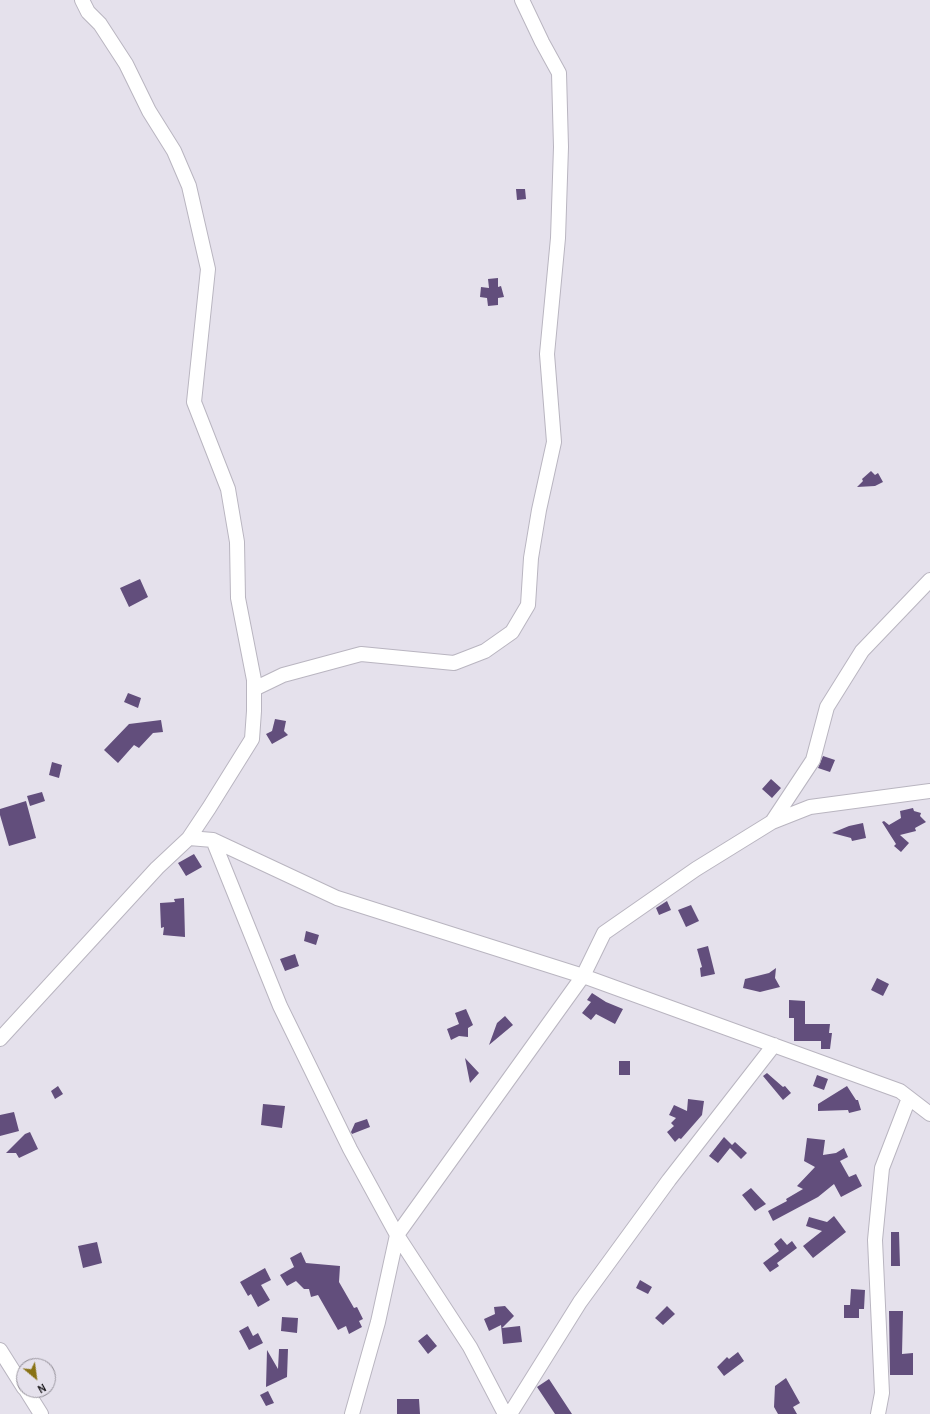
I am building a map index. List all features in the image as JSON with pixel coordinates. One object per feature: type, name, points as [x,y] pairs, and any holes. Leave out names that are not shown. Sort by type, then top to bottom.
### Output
[{"type":"street","points":[[0,1039],[157,868],[189,838],[252,739],[254,680],[238,598],[237,542],[228,489],[194,402],[208,269],[189,186],[174,151],[149,111],[126,64],[100,24],[88,12],[82,0]]},
{"type":"street","points":[[254,690],[283,675],[361,654],[454,663],[485,651],[512,632],[528,605],[531,558],[539,510],[554,442],[547,354],[558,238],[561,147],[559,73],[522,0]]},
{"type":"street","points":[[772,822],[813,760],[827,707],[862,650],[930,580]]},
{"type":"street","points":[[352,1414],[378,1322],[397,1236],[583,976],[604,933],[696,869],[772,822],[810,808],[930,791]]},
{"type":"street","points":[[189,838],[213,840],[337,898],[583,976],[900,1091],[930,1114]]},
{"type":"street","points":[[213,840],[280,1006],[350,1148],[397,1236],[470,1347],[505,1414]]},
{"type":"street","points":[[510,1414],[580,1302],[669,1180],[774,1046]]},
{"type":"street","points":[[878,1414],[882,1392],[875,1240],[882,1168],[909,1098]]},
{"type":"street","points":[[0,1350],[16,1375]]},
{"type":"street","points":[[31,1398],[41,1414]]},
{"type":"building","points":[[516,189],[525,189],[526,199],[517,200]]},
{"type":"building","points":[[498,278],[498,287],[501,286],[504,297],[498,298],[498,305],[488,306],[487,298],[480,297],[481,287],[489,288],[488,279]]},
{"type":"building","points":[[871,471],[875,475],[878,473],[883,482],[875,486],[857,487],[863,481],[862,479]]},
{"type":"building","points":[[140,579],[148,597],[129,607],[120,588]]},
{"type":"building","points":[[128,693],[141,698],[138,708],[124,702]]},
{"type":"building","points":[[275,719],[286,721],[284,731],[288,735],[272,744],[266,734],[272,731]]},
{"type":"building","points":[[161,720],[163,732],[153,733],[139,748],[134,745],[118,763],[104,750],[129,724]]},
{"type":"building","points":[[823,756],[835,760],[830,772],[818,768]]},
{"type":"building","points":[[52,762],[62,765],[59,778],[49,775]]},
{"type":"building","points":[[771,779],[781,788],[772,798],[762,789]]},
{"type":"building","points":[[42,792],[45,801],[30,806],[27,796]]},
{"type":"building","points":[[26,801],[36,838],[9,846],[0,815],[0,809]]},
{"type":"building","points":[[913,808],[914,811],[921,813],[920,816],[926,822],[915,828],[916,831],[900,835],[909,843],[901,852],[894,846],[896,844],[882,822],[884,821],[889,825],[901,818],[900,811]]},
{"type":"building","points":[[863,823],[866,838],[852,841],[851,838],[832,833],[849,826]]},
{"type":"building","points":[[194,854],[202,867],[186,876],[178,863]]},
{"type":"building","points":[[184,898],[185,937],[163,935],[164,927],[161,928],[160,903],[175,902],[174,899]]},
{"type":"building","points":[[667,901],[671,910],[659,915],[656,908]]},
{"type":"building","points":[[691,905],[699,921],[686,927],[678,910]]},
{"type":"building","points":[[306,931],[319,935],[316,945],[304,941]]},
{"type":"building","points":[[708,946],[715,974],[701,977],[700,968],[702,967],[697,949]]},
{"type":"building","points":[[295,954],[299,966],[285,971],[280,959]]},
{"type":"building","points":[[776,968],[775,978],[780,987],[760,992],[743,988],[745,979],[769,973]]},
{"type":"building","points":[[877,978],[889,984],[883,996],[871,990]]},
{"type":"building","points":[[592,993],[606,1002],[623,1009],[615,1024],[596,1014],[591,1020],[582,1013],[591,1002],[587,1000]]},
{"type":"building","points":[[789,1000],[805,1001],[805,1024],[830,1024],[829,1033],[832,1033],[830,1049],[821,1049],[821,1041],[794,1041],[794,1018],[789,1018]]},
{"type":"building","points":[[466,1009],[473,1025],[468,1028],[468,1037],[459,1036],[451,1040],[447,1029],[459,1024],[455,1013]]},
{"type":"building","points":[[505,1016],[513,1025],[489,1045],[497,1023]]},
{"type":"building","points":[[465,1058],[479,1073],[470,1083]]},
{"type":"building","points":[[619,1061],[630,1061],[630,1075],[619,1075]]},
{"type":"building","points":[[767,1073],[783,1087],[785,1086],[791,1093],[783,1100],[763,1076]]},
{"type":"building","points":[[817,1075],[828,1079],[824,1090],[813,1086]]},
{"type":"building","points":[[58,1086],[63,1094],[55,1099],[51,1091]]},
{"type":"building","points":[[847,1086],[856,1100],[858,1100],[861,1110],[849,1113],[848,1110],[818,1111],[818,1104]]},
{"type":"building","points":[[688,1099],[704,1101],[702,1115],[681,1139],[679,1138],[675,1142],[667,1132],[674,1126],[671,1123],[676,1118],[669,1115],[674,1105],[687,1111]]},
{"type":"building","points":[[263,1104],[285,1106],[282,1128],[261,1125]]},
{"type":"building","points":[[14,1112],[19,1131],[0,1136],[0,1115]]},
{"type":"building","points":[[367,1119],[370,1127],[352,1134],[351,1132],[355,1123]]},
{"type":"building","points":[[30,1132],[38,1149],[19,1158],[16,1153],[6,1153],[25,1134]]},
{"type":"building","points":[[724,1137],[732,1145],[735,1142],[747,1153],[741,1159],[730,1148],[718,1163],[709,1156]]},
{"type":"building","points":[[807,1138],[825,1140],[823,1155],[836,1153],[844,1148],[848,1157],[840,1161],[849,1177],[856,1174],[862,1186],[841,1197],[834,1184],[818,1197],[773,1221],[768,1211],[787,1201],[786,1199],[803,1189],[797,1186],[815,1167],[804,1161]]},
{"type":"building","points":[[751,1188],[766,1204],[755,1211],[742,1195]]},
{"type":"building","points":[[834,1216],[846,1232],[813,1258],[803,1246],[822,1231],[806,1226],[809,1217],[827,1222]]},
{"type":"building","points":[[891,1232],[899,1232],[900,1266],[891,1266]]},
{"type":"building","points":[[781,1238],[787,1245],[792,1241],[797,1248],[777,1263],[779,1266],[770,1272],[763,1263],[779,1251],[774,1244]]},
{"type":"building","points":[[97,1242],[102,1263],[83,1268],[78,1246]]},
{"type":"building","points":[[301,1252],[306,1263],[340,1266],[339,1282],[354,1308],[357,1307],[363,1319],[359,1321],[362,1327],[349,1334],[346,1326],[338,1330],[318,1295],[311,1297],[309,1289],[304,1289],[296,1281],[287,1286],[280,1275],[294,1267],[290,1258]]},
{"type":"building","points":[[265,1268],[271,1280],[261,1285],[270,1300],[258,1307],[251,1294],[248,1296],[240,1282]]},
{"type":"building","points":[[640,1280],[652,1287],[648,1294],[636,1288]]},
{"type":"building","points":[[851,1289],[865,1290],[864,1309],[859,1309],[859,1318],[844,1318],[844,1305],[850,1305]]},
{"type":"building","points":[[505,1306],[514,1316],[502,1328],[520,1326],[522,1342],[503,1344],[501,1325],[489,1331],[484,1319],[495,1314],[494,1307]]},
{"type":"building","points":[[667,1306],[675,1314],[663,1325],[655,1318]]},
{"type":"building","points":[[889,1311],[903,1311],[902,1354],[913,1353],[913,1375],[890,1375]]},
{"type":"building","points":[[282,1317],[298,1318],[297,1333],[281,1331]]},
{"type":"building","points":[[248,1326],[253,1336],[258,1333],[263,1343],[249,1350],[239,1331]]},
{"type":"building","points":[[427,1334],[437,1346],[428,1354],[418,1341]]},
{"type":"building","points":[[279,1349],[288,1349],[287,1377],[266,1387],[267,1350],[278,1369]]},
{"type":"building","points":[[738,1352],[744,1361],[724,1376],[717,1367],[727,1357],[729,1359]]},
{"type":"building","points":[[786,1378],[800,1403],[793,1407],[797,1414],[778,1414],[774,1407],[775,1386]]},
{"type":"building","points":[[549,1379],[572,1414],[555,1414],[537,1387]]},
{"type":"building","points":[[268,1391],[274,1403],[266,1406],[260,1395]]},
{"type":"building","points":[[397,1399],[419,1399],[420,1414],[397,1414]]}]
